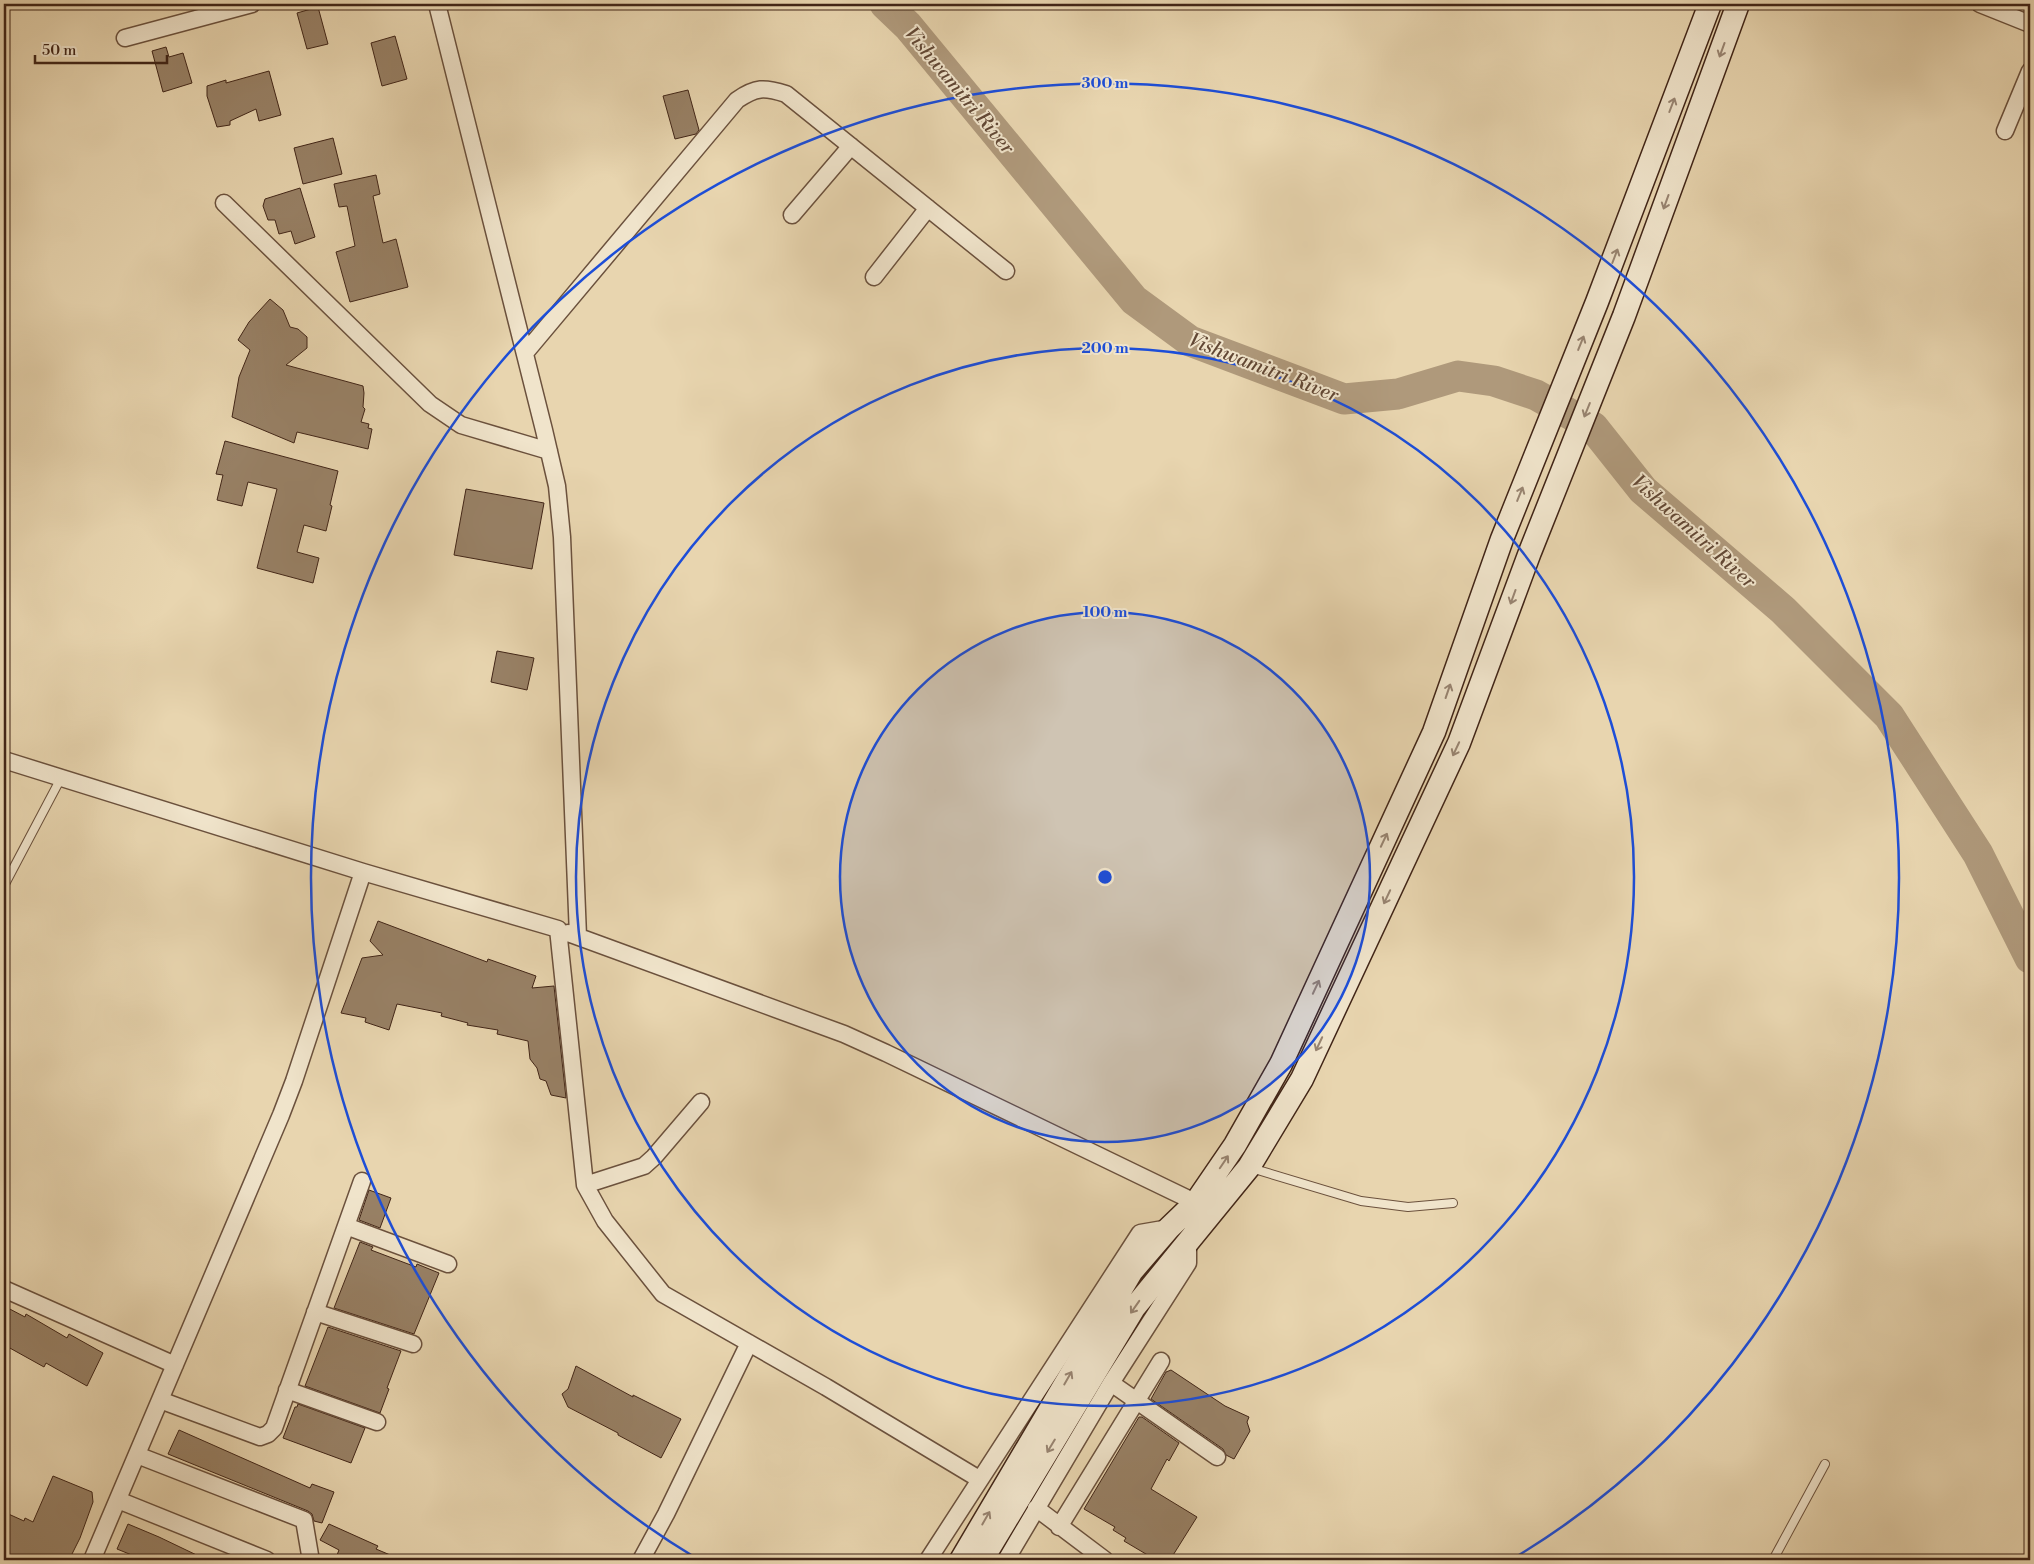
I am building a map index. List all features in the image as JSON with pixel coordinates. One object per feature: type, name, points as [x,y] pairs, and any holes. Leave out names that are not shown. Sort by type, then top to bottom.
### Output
[{"type":"street","points":[[125,38],[235,6],[252,4]]},
{"type":"street","points":[[437,4],[557,486],[562,537],[578,936]]},
{"type":"street","points":[[982,1560],[1134,1308],[1188,1240],[1235,1145],[1281,1064],[1430,741],[1502,539],[1597,302],[1710,4]]},
{"type":"street","points":[[961,1560],[1132,1271],[1169,1228],[1204,1207],[1249,1167],[1302,1079],[1459,743],[1530,552],[1624,316],[1738,4]]},
{"type":"street","points":[[1980,4],[2030,24]]},
{"type":"street","points":[[2005,130],[2030,71]]},
{"type":"street","points":[[525,353],[737,100],[752,90],[772,89],[786,94],[1006,271]]},
{"type":"street","points":[[792,215],[850,146]]},
{"type":"street","points":[[224,203],[430,404],[445,416],[461,425],[549,452]]},
{"type":"street","points":[[874,277],[928,208]]},
{"type":"street","points":[[4,760],[363,872],[558,929],[844,1034],[1204,1207]]},
{"type":"street","points":[[92,1560],[294,1081],[363,872]]},
{"type":"street","points":[[558,929],[585,1185],[605,1221],[663,1294],[979,1479]]},
{"type":"street","points":[[585,1185],[644,1166],[654,1158],[701,1102]]},
{"type":"street","points":[[160,1400],[260,1437],[268,1434],[274,1428],[362,1181]]},
{"type":"street","points":[[346,1226],[448,1264]]},
{"type":"street","points":[[928,1560],[1140,1233],[1169,1228]]},
{"type":"street","points":[[1006,1560],[1111,1383],[1188,1263],[1188,1240]]},
{"type":"street","points":[[4,1289],[175,1365]]},
{"type":"street","points":[[315,1312],[414,1344]]},
{"type":"street","points":[[641,1560],[670,1506],[749,1343]]},
{"type":"street","points":[[1059,1527],[1161,1361]]},
{"type":"street","points":[[1111,1383],[1217,1457]]},
{"type":"street","points":[[287,1390],[377,1422]]},
{"type":"street","points":[[137,1456],[304,1520],[311,1558]]},
{"type":"street","points":[[118,1500],[267,1560]]},
{"type":"street","points":[[1036,1508],[1105,1560]]},
{"type":"lane","points":[[4,886],[61,778]]},
{"type":"lane","points":[[1249,1167],[1361,1201],[1408,1207],[1453,1203]]},
{"type":"lane","points":[[1773,1560],[1825,1464]]},
{"type":"building","points":[[318,7],[328,44],[307,49],[297,13]]},
{"type":"building","points":[[395,36],[407,79],[382,86],[371,43]]},
{"type":"building","points":[[166,47],[169,57],[183,53],[192,83],[163,92],[152,51]]},
{"type":"building","points":[[269,71],[281,115],[259,121],[256,109],[230,121],[230,125],[217,127],[207,96],[207,86],[226,80],[226,83]]},
{"type":"building","points":[[688,90],[699,130],[696,134],[675,139],[663,96]]},
{"type":"building","points":[[333,138],[342,174],[303,184],[294,148]]},
{"type":"building","points":[[376,175],[380,194],[373,196],[383,243],[396,239],[408,287],[350,302],[336,252],[355,246],[347,206],[339,207],[334,184]]},
{"type":"building","points":[[300,188],[315,237],[295,244],[291,231],[279,234],[275,220],[268,220],[263,206],[265,199]]},
{"type":"building","points":[[270,299],[283,310],[290,327],[298,329],[307,337],[307,348],[286,365],[363,386],[363,407],[365,409],[361,422],[369,424],[368,428],[372,429],[368,449],[297,432],[294,443],[232,417],[239,377],[250,350],[238,340],[249,322]]},
{"type":"building","points":[[225,441],[338,471],[326,531],[304,525],[297,552],[319,558],[313,583],[257,568],[277,489],[248,482],[242,506],[217,500],[223,475],[216,474]]},
{"type":"building","points":[[466,489],[544,503],[532,569],[454,555]]},
{"type":"building","points":[[497,651],[534,658],[527,690],[491,682]]},
{"type":"building","points":[[378,921],[487,962],[488,959],[536,976],[532,988],[554,986],[566,1098],[551,1095],[546,1081],[540,1079],[537,1068],[530,1059],[528,1041],[497,1034],[498,1030],[467,1025],[468,1023],[441,1016],[442,1013],[397,1004],[389,1030],[365,1022],[366,1018],[341,1013],[362,958],[383,955],[370,941]]},
{"type":"building","points":[[369,1190],[391,1198],[380,1228],[359,1220]]},
{"type":"building","points":[[360,1242],[373,1247],[371,1250],[416,1267],[417,1264],[439,1273],[414,1334],[334,1308]]},
{"type":"building","points":[[4,1306],[25,1317],[26,1314],[67,1338],[69,1334],[103,1353],[87,1386],[46,1363],[44,1367],[8,1347],[4,1347]]},
{"type":"building","points":[[328,1327],[401,1351],[380,1413],[305,1386]]},
{"type":"building","points":[[576,1366],[633,1397],[633,1395],[681,1419],[661,1458],[568,1407],[562,1394],[568,1389]]},
{"type":"building","points":[[1171,1370],[1225,1406],[1249,1417],[1247,1422],[1250,1431],[1234,1459],[1226,1455],[1223,1449],[1151,1399],[1166,1372]]},
{"type":"building","points":[[298,1404],[365,1428],[351,1463],[283,1438],[295,1407]]},
{"type":"building","points":[[1139,1417],[1142,1417],[1179,1443],[1169,1461],[1167,1459],[1151,1489],[1197,1517],[1170,1560],[1156,1560],[1124,1541],[1126,1538],[1113,1530],[1115,1527],[1084,1509]]},
{"type":"building","points":[[179,1430],[310,1488],[312,1484],[334,1492],[322,1523],[314,1521],[312,1514],[308,1511],[168,1454]]},
{"type":"building","points":[[53,1476],[92,1492],[93,1502],[80,1538],[69,1560],[4,1560],[4,1512],[24,1521],[25,1518],[33,1522]]},
{"type":"building","points":[[128,1524],[207,1560],[144,1560],[117,1549]]},
{"type":"building","points":[[329,1524],[378,1546],[376,1549],[402,1560],[335,1560],[339,1550],[320,1540]]},
{"type":"waterway","name":"Vishwamitri River","points":[[885,4],[908,26],[1134,300],[1190,341],[1344,399],[1398,394],[1458,376],[1494,381],[1536,395],[1593,427],[1643,490],[1783,610],[1889,716],[1978,854],[2030,958]]}]
